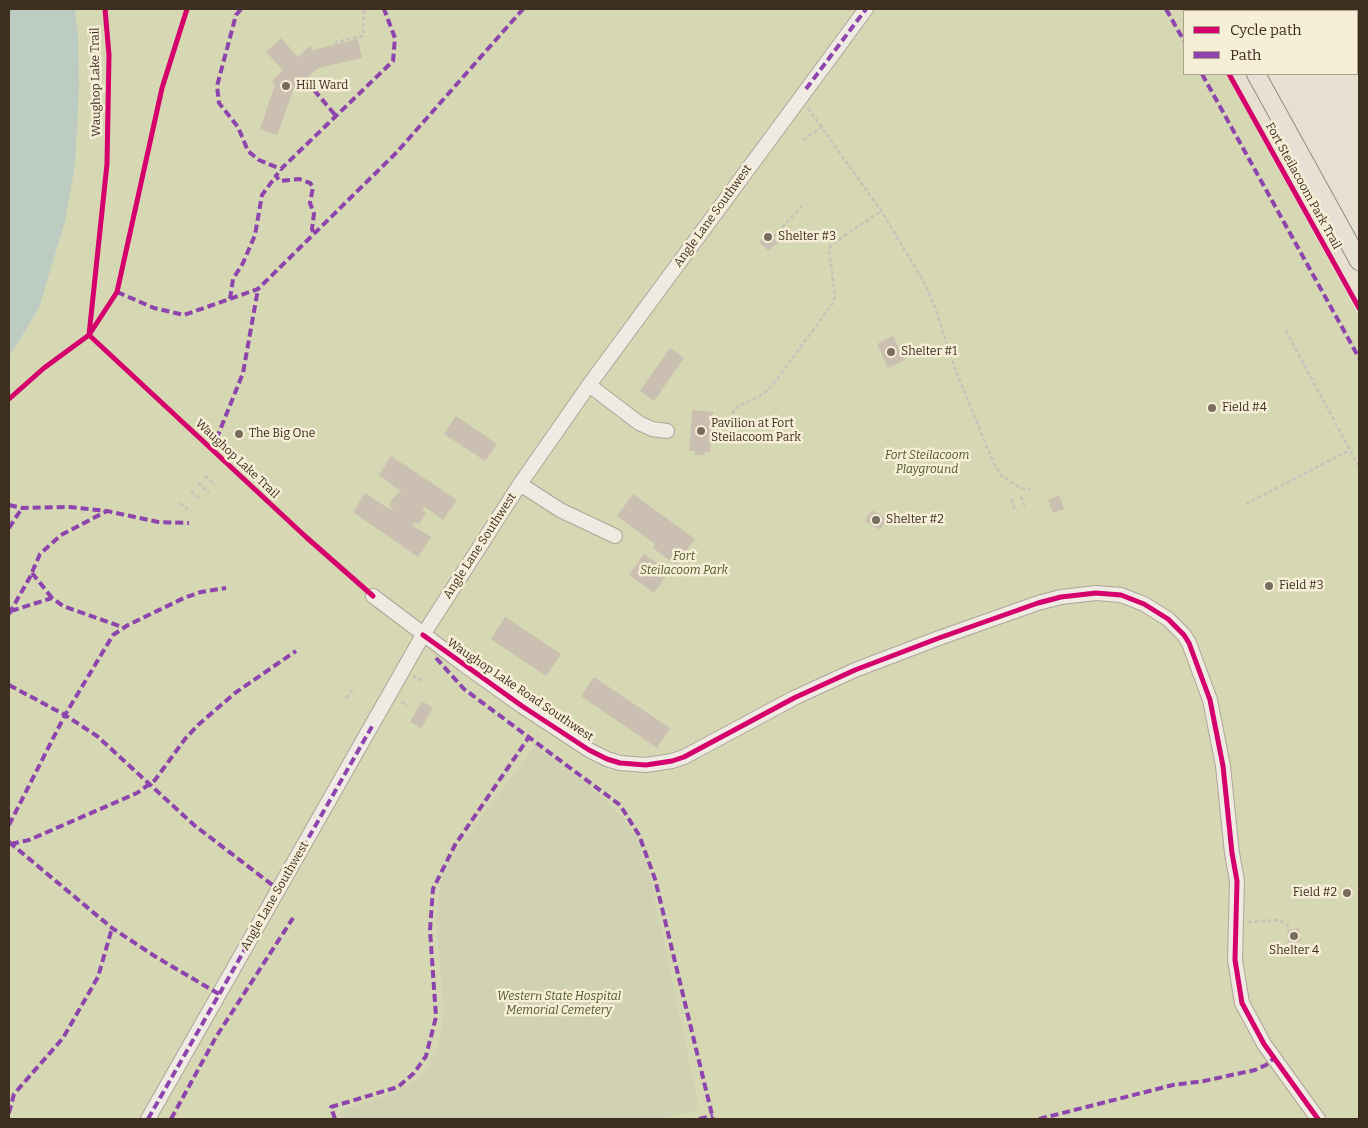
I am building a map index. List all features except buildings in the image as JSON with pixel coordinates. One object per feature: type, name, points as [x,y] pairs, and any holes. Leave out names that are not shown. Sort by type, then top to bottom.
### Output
[{"type":"main road","points":[[1257,75],[1359,261]]},
{"type":"street","name":"Angle Lane Southwest","points":[[148,1119],[423,635],[520,484],[589,384],[866,9]]},
{"type":"street","points":[[589,384],[639,423],[652,429],[667,430]]},
{"type":"street","points":[[520,484],[560,510],[615,536]]},
{"type":"street","name":"Waughop Lake Road Southwest","points":[[373,596],[423,635],[522,706],[589,750],[620,763],[646,765],[684,757],[794,698],[855,670],[1038,604],[1061,597],[1096,593],[1121,595],[1144,604],[1168,619],[1184,635],[1189,643],[1210,700],[1223,766],[1232,853],[1237,881],[1235,960],[1242,1003],[1264,1044],[1318,1119]]},
{"type":"path","points":[[337,44],[336,42],[363,36],[364,9]]},
{"type":"path","points":[[803,93],[822,127],[881,211],[925,284],[938,313],[954,366],[993,462],[1001,475],[1008,481],[1030,490]]},
{"type":"path","points":[[803,140],[822,127]]},
{"type":"path","points":[[772,237],[802,206]]},
{"type":"path","points":[[732,414],[737,407],[764,394],[833,303],[835,296],[828,250],[831,245],[881,211]]},
{"type":"path","points":[[1286,331],[1359,467]]},
{"type":"path","points":[[1246,504],[1350,450]]},
{"type":"path","points":[[205,476],[215,485]]},
{"type":"path","points":[[198,483],[209,492]]},
{"type":"path","points":[[191,491],[202,500]]},
{"type":"path","points":[[1021,496],[1025,507]]},
{"type":"path","points":[[1011,499],[1015,510]]},
{"type":"path","points":[[180,503],[191,512]]},
{"type":"path","points":[[346,698],[355,688]]},
{"type":"path","points":[[1245,922],[1279,920],[1289,926]]},
{"type":"green space","name":"Fort Steilacoom Park","points":[[9,9],[1191,10],[1183,10],[1183,75],[1227,75],[1359,316],[1359,1119],[9,1119]]},
{"type":"green space","points":[[1359,9],[1359,37],[1358,10],[1284,10]]},
{"type":"green space","name":"Western State Hospital Memorial Cemetery","points":[[535,746],[605,799],[628,825],[639,842],[649,872],[699,1109],[660,1119],[340,1119],[340,1114],[343,1110],[397,1092],[418,1078],[428,1067],[440,1040],[444,1011],[436,916],[440,886],[448,866],[462,843]]},
{"type":"shaded area","points":[[9,9],[75,9],[78,36],[79,87],[75,166],[65,221],[39,308],[9,357]]},
{"type":"marked path","points":[[241,9],[236,15],[217,86],[219,103],[238,127],[248,151],[259,160],[281,169],[393,61],[395,38],[384,9]]},
{"type":"marked path","points":[[117,292],[154,308],[184,315],[258,289],[397,152],[523,9]]},
{"type":"marked path","points":[[806,89],[866,9]]},
{"type":"marked path","points":[[1166,9],[1183,39]]},
{"type":"marked path","points":[[1203,75],[1359,358]]},
{"type":"marked path","points":[[314,90],[336,116]]},
{"type":"marked path","points":[[278,173],[276,176],[280,181],[299,179],[310,183],[313,187],[310,203],[314,214],[312,229],[314,234]]},
{"type":"marked path","points":[[230,299],[233,279],[243,263],[255,235],[262,195],[276,176]]},
{"type":"marked path","points":[[212,450],[243,373],[258,289]]},
{"type":"marked path","points":[[9,505],[22,508],[70,507],[107,511],[158,522],[189,523]]},
{"type":"marked path","points":[[9,528],[22,508]]},
{"type":"marked path","points":[[9,614],[30,577],[40,554],[61,535],[107,511]]},
{"type":"marked path","points":[[32,573],[52,598]]},
{"type":"marked path","points":[[9,825],[65,715],[113,635],[128,625],[184,598],[201,592],[226,588]]},
{"type":"marked path","points":[[11,611],[52,598],[63,606],[125,628]]},
{"type":"marked path","points":[[11,844],[29,840],[137,793],[155,780],[185,739],[198,725],[235,693],[296,651]]},
{"type":"marked path","points":[[436,658],[464,689],[620,805],[639,835],[655,879],[713,1119]]},
{"type":"marked path","points":[[9,685],[65,715],[97,736],[194,825],[279,890]]},
{"type":"marked path","points":[[148,1119],[374,723]]},
{"type":"marked path","points":[[335,1119],[331,1107],[398,1087],[414,1073],[426,1056],[436,1017],[430,930],[433,889],[455,845],[529,737]]},
{"type":"marked path","points":[[9,842],[112,928],[156,957],[219,994]]},
{"type":"marked path","points":[[171,1119],[216,1037],[293,918]]},
{"type":"marked path","points":[[9,1113],[14,1094],[63,1038],[98,977],[112,928]]},
{"type":"marked path","points":[[1039,1119],[1173,1085],[1204,1081],[1255,1070],[1266,1065],[1274,1058]]},
{"type":"marked path","points":[[699,1119],[713,1116]]},
{"type":"cycle path","name":"Waughop Lake Trail","points":[[9,399],[44,368],[89,335],[107,164],[109,55],[105,9]]},
{"type":"cycle path","name":"Waughop Lake Trail","points":[[187,9],[162,88],[117,292],[89,335],[306,537],[373,596]]},
{"type":"cycle path","name":"Fort Steilacoom Park Trail","points":[[1230,75],[1359,308]]},
{"type":"cycle path","points":[[423,635],[522,706],[589,750],[620,763],[646,765],[684,757],[794,698],[855,670],[1038,603],[1061,597],[1096,593],[1121,595],[1144,604],[1168,619],[1184,635],[1189,643],[1210,700],[1223,766],[1232,853],[1237,881],[1235,960],[1242,1003],[1264,1044],[1318,1119]]},
{"type":"place","name":"Hill Ward","points":[[286,86]]},
{"type":"place","name":"Shelter #3","points":[[768,237]]},
{"type":"place","name":"Shelter #1","points":[[891,352]]},
{"type":"place","name":"Field #4","points":[[1212,408]]},
{"type":"place","name":"Pavilion at Fort Steilacoom Park","points":[[701,431]]},
{"type":"place","name":"The Big One","points":[[239,434]]},
{"type":"place","name":"Shelter #2","points":[[876,520]]},
{"type":"place","name":"Field #3","points":[[1269,586]]},
{"type":"place","name":"Field #2","points":[[1347,893]]},
{"type":"place","name":"Shelter 4","points":[[1294,936]]},
{"type":"park label","name":"Fort Steilacoom Playground","points":[[927,463]]}]
